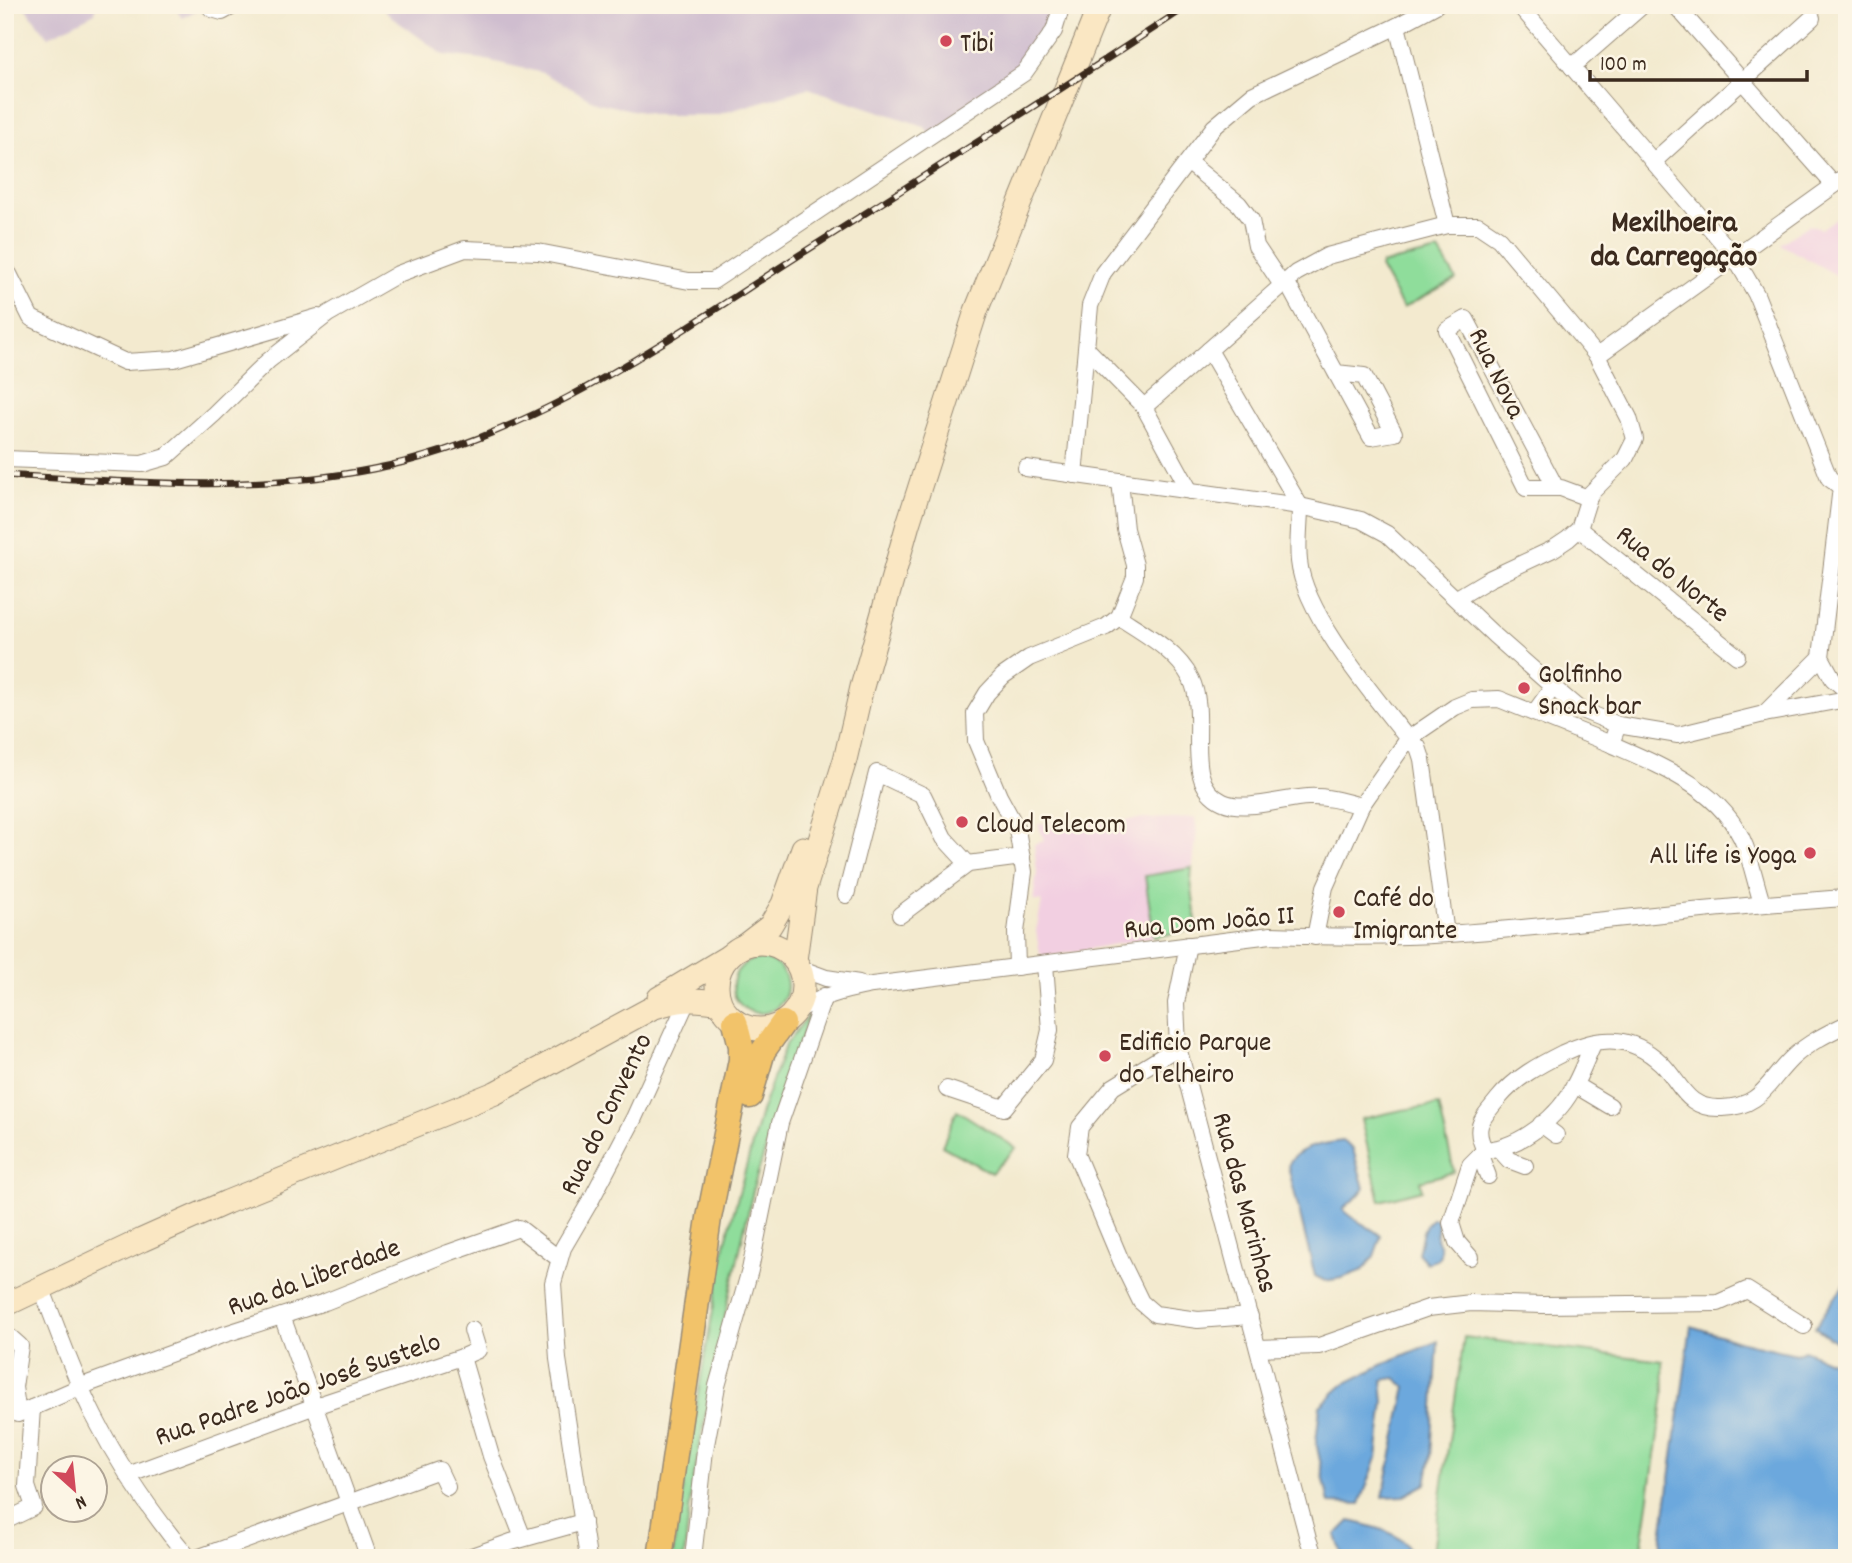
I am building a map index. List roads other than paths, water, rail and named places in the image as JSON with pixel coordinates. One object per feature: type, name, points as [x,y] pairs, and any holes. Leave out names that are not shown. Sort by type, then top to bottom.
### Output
[{"type":"main road","points":[[694,1328],[739,1133],[758,1064],[763,1051],[800,1004],[803,986],[797,964],[805,888],[845,760],[862,687],[908,524],[976,311],[1100,5]]},
{"type":"main road","points":[[5,1305],[228,1202],[495,1093],[603,1033],[687,991],[771,926],[783,904],[862,687]]},
{"type":"main road","points":[[660,1558],[709,1218],[741,1060],[741,1046],[717,990],[717,978],[737,951],[758,943],[785,951],[797,964]]},
{"type":"main road","points":[[603,1033],[644,1006],[687,991],[727,1012],[746,1028],[759,1030],[789,1018]]},
{"type":"street","points":[[208,5],[222,12],[235,5]]},
{"type":"street","points":[[5,459],[142,464],[166,457],[268,361],[328,314],[398,274],[465,249],[538,252],[689,281],[713,281],[1024,73],[1054,31],[1062,5]]},
{"type":"street","points":[[1074,475],[1090,306],[1103,273],[1214,127],[1252,95],[1436,5]]},
{"type":"street","points":[[1519,5],[1734,256],[1756,294],[1829,478],[1844,488],[1821,657],[1833,679],[1847,691]]},
{"type":"street","points":[[1572,67],[1643,5]]},
{"type":"street","points":[[1597,356],[1841,180],[1743,82],[1675,5]]},
{"type":"street","points":[[1653,162],[1812,18]]},
{"type":"street","points":[[1397,26],[1447,225]]},
{"type":"street","points":[[1188,162],[1240,204],[1251,220],[1256,246],[1284,284],[1336,373]]},
{"type":"street","points":[[1144,407],[1296,273],[1327,256],[1447,225],[1478,225],[1499,239],[1597,356],[1629,418],[1635,439],[1625,459],[1590,494],[1579,529],[1568,540],[1457,598]]},
{"type":"street","points":[[9,274],[31,318],[125,362],[174,359],[328,314]]},
{"type":"street","name":"Rua Nova","points":[[1556,488],[1466,319],[1447,330],[1526,488],[1556,488],[1588,498]]},
{"type":"street","points":[[1087,349],[1144,407],[1190,491]]},
{"type":"street","points":[[1209,350],[1300,506],[1298,562],[1310,600],[1358,676],[1408,739],[1418,747],[1422,759],[1446,934]]},
{"type":"street","points":[[1026,468],[1300,506],[1361,520],[1387,534],[1494,635],[1579,709],[1618,725],[1678,735],[1764,714],[1847,698]]},
{"type":"street","points":[[1017,967],[1016,932],[1024,872],[1022,857],[1017,829],[999,796],[976,741],[975,713],[987,693],[1003,676],[1028,658],[1106,626],[1119,617],[1135,577],[1135,565],[1125,529],[1121,481]]},
{"type":"street","name":"Rua do Norte","points":[[1579,529],[1737,656]]},
{"type":"street","points":[[1119,617],[1165,649],[1180,662],[1190,678],[1196,692],[1200,720],[1200,774],[1204,786],[1212,796],[1237,806],[1310,797],[1336,799],[1361,806]]},
{"type":"street","points":[[1764,714],[1821,657]]},
{"type":"street","points":[[1535,712],[1553,687]]},
{"type":"street","points":[[1315,937],[1325,887],[1361,806],[1408,739],[1455,707],[1472,700],[1499,699],[1535,712],[1686,780],[1727,816],[1745,844],[1762,903]]},
{"type":"street","points":[[1611,744],[1618,725]]},
{"type":"street","points":[[846,895],[877,773],[923,795],[944,838],[968,863]]},
{"type":"street","points":[[900,915],[968,863],[1022,857]]},
{"type":"street","name":"Rua Dom João II","points":[[872,985],[1271,935],[1315,937],[1446,934],[1762,903],[1847,898]]},
{"type":"street","name":"Rua das Marinhas","points":[[1188,945],[1176,1003],[1178,1047],[1315,1558]]},
{"type":"street","points":[[797,964],[826,978],[872,985]]},
{"type":"street","points":[[947,1089],[1004,1108],[1042,1060],[1050,1030],[1045,964]]},
{"type":"street","points":[[789,1018],[824,996],[872,985]]},
{"type":"street","name":"Rua do Convento","points":[[588,1558],[558,1359],[553,1283],[559,1252],[615,1156],[687,991]]},
{"type":"street","points":[[693,1558],[705,1451],[717,1385],[750,1270],[780,1123],[824,996]]},
{"type":"street","points":[[1488,1176],[1488,1152],[1478,1137],[1481,1121],[1506,1089],[1538,1065],[1574,1048],[1613,1039],[1637,1045],[1662,1064],[1677,1086],[1697,1104],[1720,1109],[1748,1104],[1763,1093],[1793,1058],[1822,1036],[1847,1024]]},
{"type":"street","points":[[1470,1257],[1457,1242],[1451,1223],[1470,1166],[1488,1152],[1528,1134],[1559,1111],[1575,1085],[1593,1044]]},
{"type":"street","points":[[1178,1047],[1113,1087],[1080,1127],[1076,1154],[1141,1302],[1155,1314],[1187,1319],[1250,1316]]},
{"type":"street","points":[[1575,1085],[1610,1106]]},
{"type":"street","points":[[1541,1124],[1556,1135]]},
{"type":"street","points":[[1488,1152],[1525,1166]]},
{"type":"street","name":"Rua da Liberdade","points":[[32,1408],[82,1386],[282,1316],[519,1228],[559,1252]]},
{"type":"street","points":[[41,1287],[93,1414],[128,1475],[189,1558]]},
{"type":"street","points":[[1258,1348],[1319,1346],[1428,1308],[1471,1303],[1718,1303],[1747,1290],[1804,1326]]},
{"type":"street","points":[[282,1316],[369,1558]]},
{"type":"street","points":[[462,1357],[478,1350],[472,1330]]},
{"type":"street","points":[[5,1340],[11,1338],[20,1346],[10,1384],[18,1414],[32,1408],[27,1486],[34,1507],[5,1521]]},
{"type":"street","name":"Rua Padre João José Sustelo","points":[[128,1475],[315,1406],[462,1357],[491,1456],[523,1538]]},
{"type":"street","points":[[197,1558],[439,1469],[447,1487]]},
{"type":"street","points":[[466,1558],[523,1538],[583,1522]]},
{"type":"water","points":[[1342,1141],[1353,1149],[1364,1188],[1343,1210],[1381,1236],[1374,1256],[1363,1270],[1325,1281],[1315,1276],[1288,1166],[1303,1150]]},
{"type":"water","points":[[1432,1219],[1436,1219],[1438,1224],[1436,1239],[1440,1255],[1436,1260],[1427,1263],[1418,1253],[1424,1230]]},
{"type":"water","points":[[1847,1280],[1847,1350],[1815,1327]]},
{"type":"water","points":[[1691,1326],[1738,1341],[1796,1354],[1804,1350],[1845,1368],[1847,1366],[1847,1558],[1659,1558]]},
{"type":"water","points":[[1438,1341],[1431,1457],[1426,1484],[1404,1496],[1383,1497],[1406,1387],[1395,1378],[1382,1380],[1384,1402],[1377,1458],[1360,1504],[1329,1503],[1316,1442],[1320,1406],[1344,1384]]},
{"type":"water","points":[[1350,1521],[1396,1536],[1409,1549],[1412,1558],[1343,1558],[1336,1535]]},
{"type":"railway","points":[[5,475],[190,484],[282,481],[373,469],[432,454],[488,434],[543,410],[648,352],[1189,5]]},
{"type":"place","name":"Tibi","points":[[946,41]]},
{"type":"place","name":"Golfinho Snack bar","points":[[1524,688]]},
{"type":"place","name":"Cloud Telecom","points":[[962,822]]},
{"type":"place","name":"All life is Yoga","points":[[1810,853]]},
{"type":"place","name":"Café do Imigrante","points":[[1339,912]]},
{"type":"place","name":"Edificio Parque do Telheiro","points":[[1105,1056]]},
{"type":"district","name":"Mexilhoeira da Carregação","points":[[1674,238]]}]
